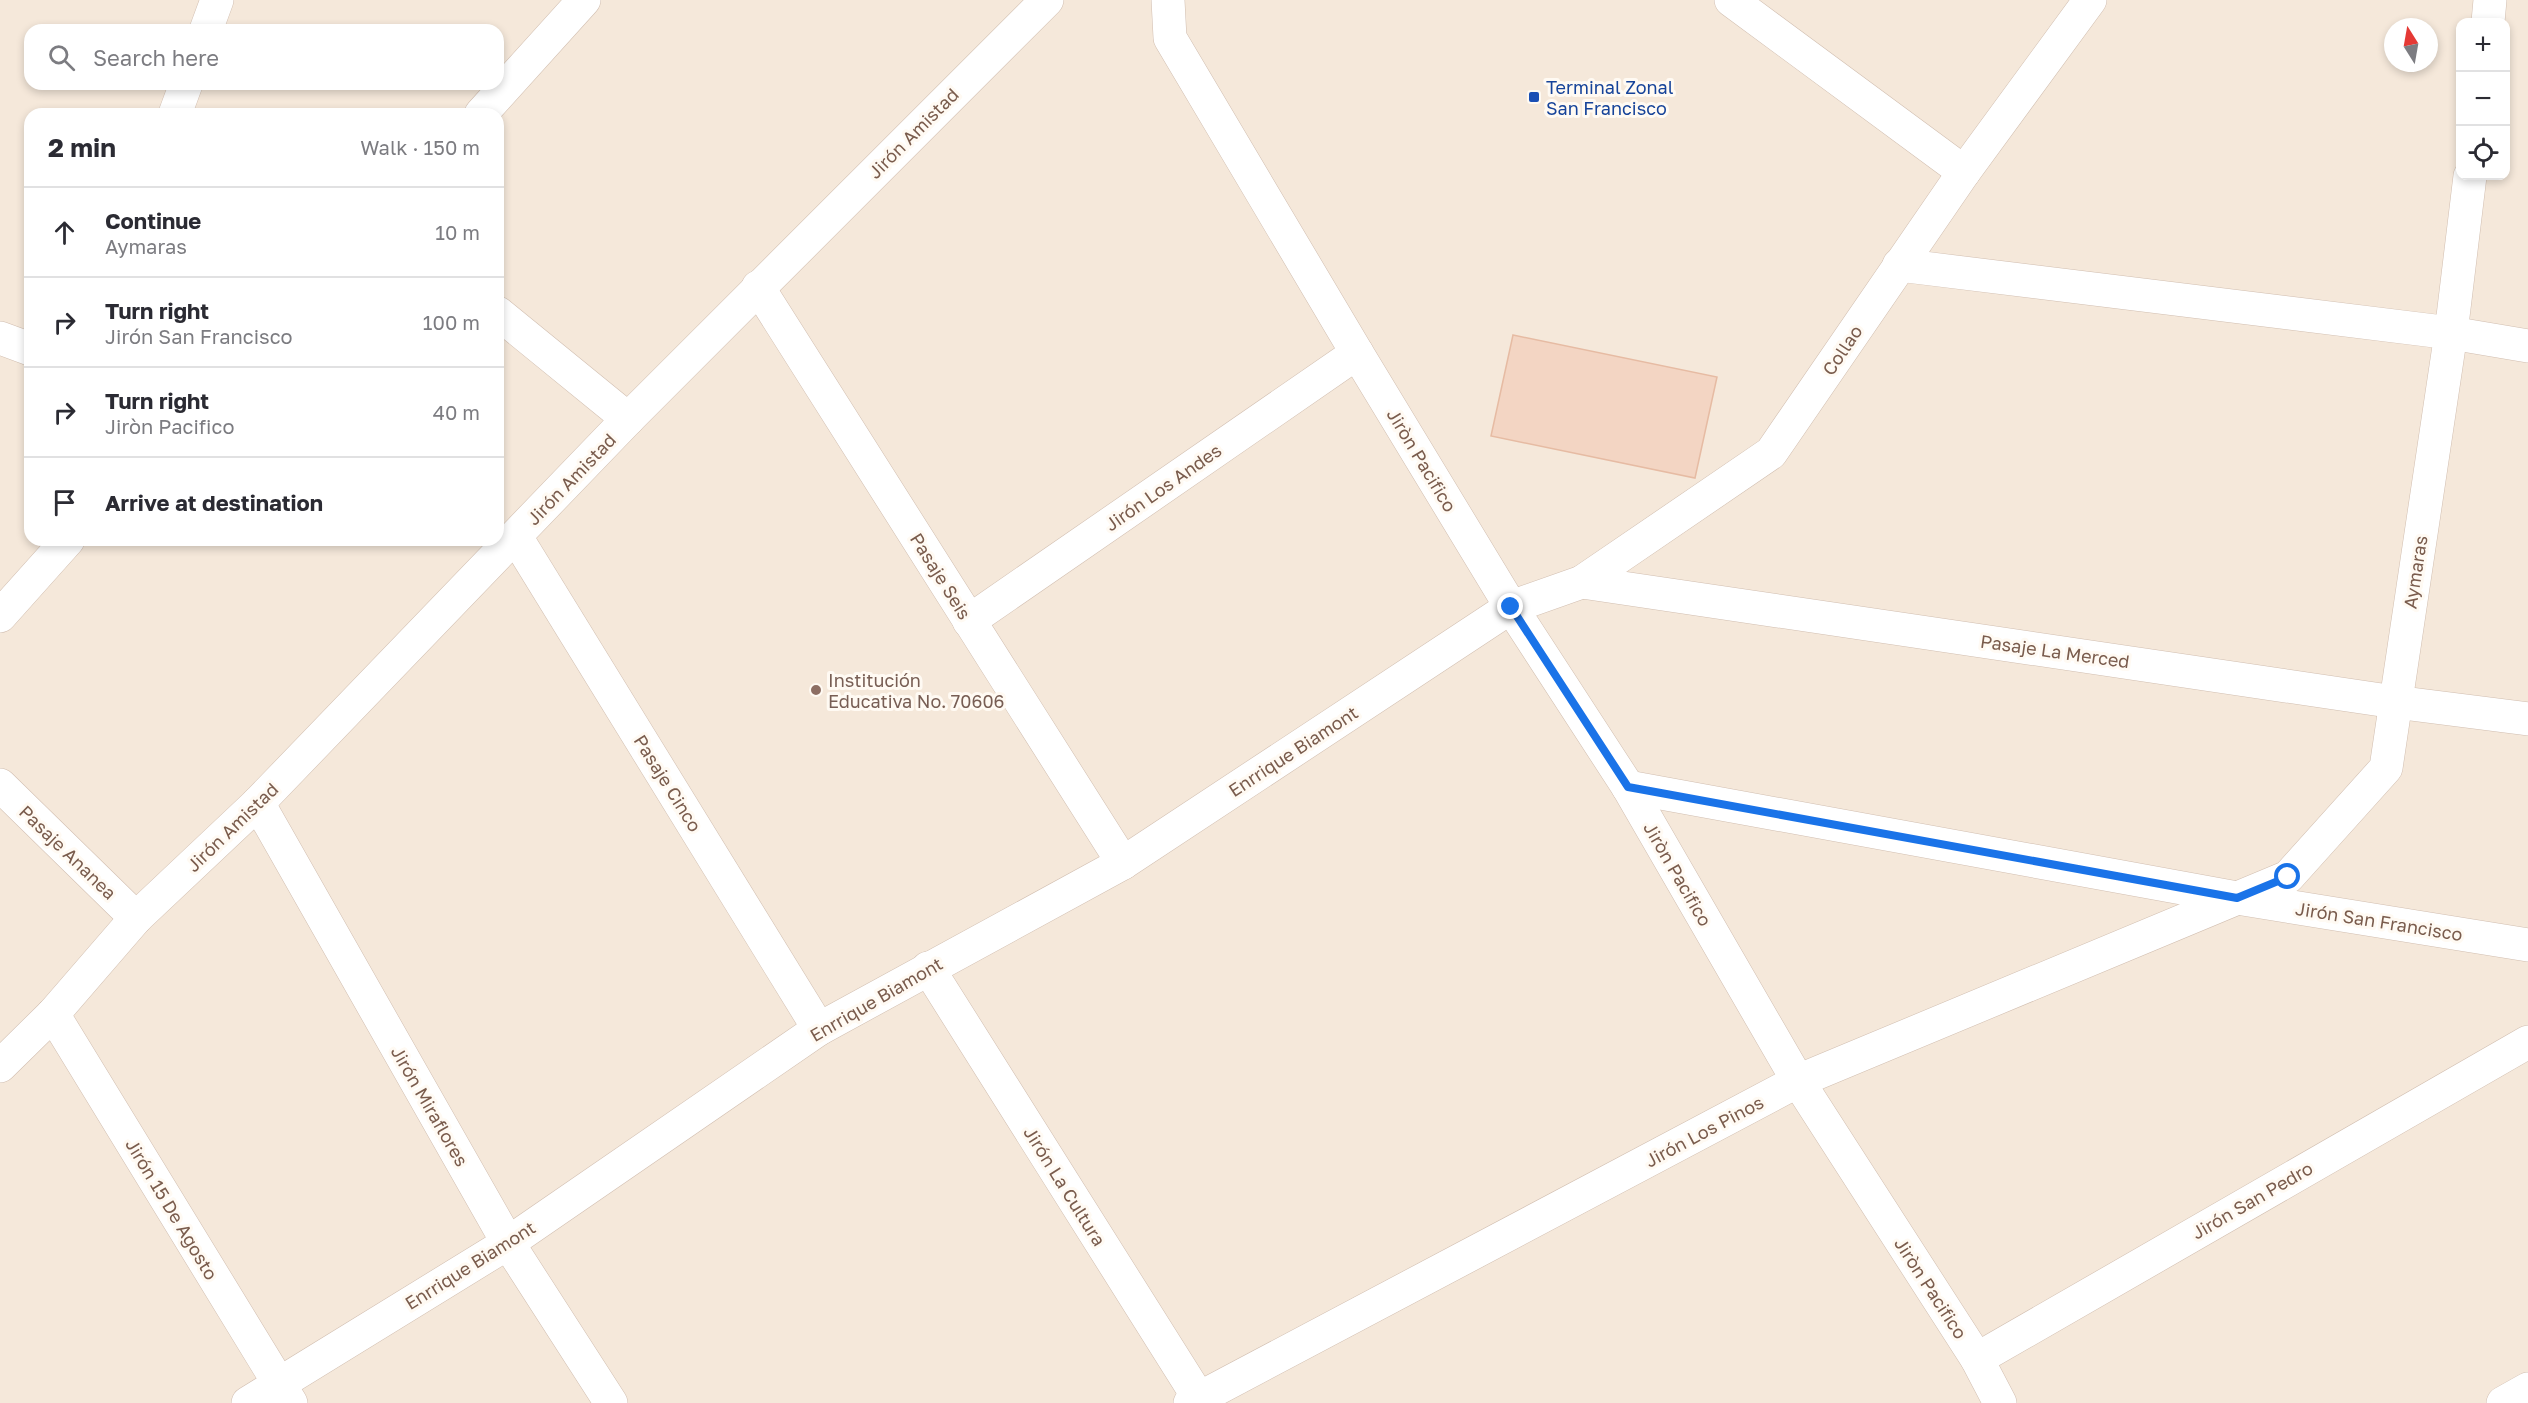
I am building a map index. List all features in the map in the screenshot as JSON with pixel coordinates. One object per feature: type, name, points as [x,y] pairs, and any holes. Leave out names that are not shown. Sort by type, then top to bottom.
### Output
[{"type":"street","points":[[208,24],[217,0]]},
{"type":"street","points":[[504,89],[584,0]]},
{"type":"street","name":"Jirón Amistad","points":[[0,1066],[53,1014],[136,918],[258,803],[628,419],[1047,0]]},
{"type":"street","name":"Jiròn Pacifico","points":[[1168,0],[1170,38],[1511,607],[1628,787],[1798,1081],[1977,1359],[2000,1403]]},
{"type":"street","points":[[1731,0],[1964,172]]},
{"type":"street","name":"Collao","points":[[1511,607],[1582,582],[1771,453],[1964,172],[2090,0]]},
{"type":"street","points":[[2488,18],[2490,0]]},
{"type":"street","points":[[177,108],[184,90]]},
{"type":"street","points":[[486,108],[503,90]]},
{"type":"street","name":"Aymaras","points":[[2237,898],[2288,877],[2386,768],[2451,333],[2470,180]]},
{"type":"street","points":[[1899,265],[2451,333],[2528,346]]},
{"type":"street","name":"Pasaje Seis","points":[[758,288],[1123,863]]},
{"type":"street","points":[[504,318],[628,419]]},
{"type":"street","points":[[0,338],[24,347]]},
{"type":"street","name":"Jirón Los Andes","points":[[969,621],[1357,353]]},
{"type":"street","name":"Pasaje Cinco","points":[[516,537],[819,1029]]},
{"type":"street","points":[[0,616],[63,546]]},
{"type":"street","name":"Pasaje La Merced","points":[[1582,582],[2395,702],[2528,719]]},
{"type":"street","name":"Enrrique Biamont","points":[[248,1403],[285,1393],[819,1029],[1123,863],[1511,607]]},
{"type":"street","name":"Pasaje Ananea","points":[[0,785],[136,918]]},
{"type":"street","name":"Jirón San Francisco","points":[[1628,787],[2237,898],[2528,945]]},
{"type":"street","name":"Jirón Miraflores","points":[[258,803],[508,1243],[611,1403]]},
{"type":"street","name":"Jirón Los Pinos","points":[[1197,1401],[1798,1081],[2237,898]]},
{"type":"street","name":"Jirón La Cultura","points":[[928,968],[1197,1401]]},
{"type":"street","name":"Jirón 15 De Agosto","points":[[53,1014],[285,1393]]},
{"type":"street","name":"Jirón San Pedro","points":[[1977,1359],[2528,1042]]},
{"type":"street","points":[[2503,1403],[2528,1389]]},
{"type":"shaded area","points":[[0,0],[2528,0],[2528,1403],[0,1403]]},
{"type":"building","points":[[1513,335],[1717,377],[1695,478],[1491,436]]},
{"type":"place","name":"Terminal Zonal San Francisco","points":[[1534,97]]},
{"type":"place","name":"Institución Educativa No. 70606","points":[[816,690]]},
{"type":"route","points":[[1511,607],[1628,787],[2237,898],[2288,877]]}]
